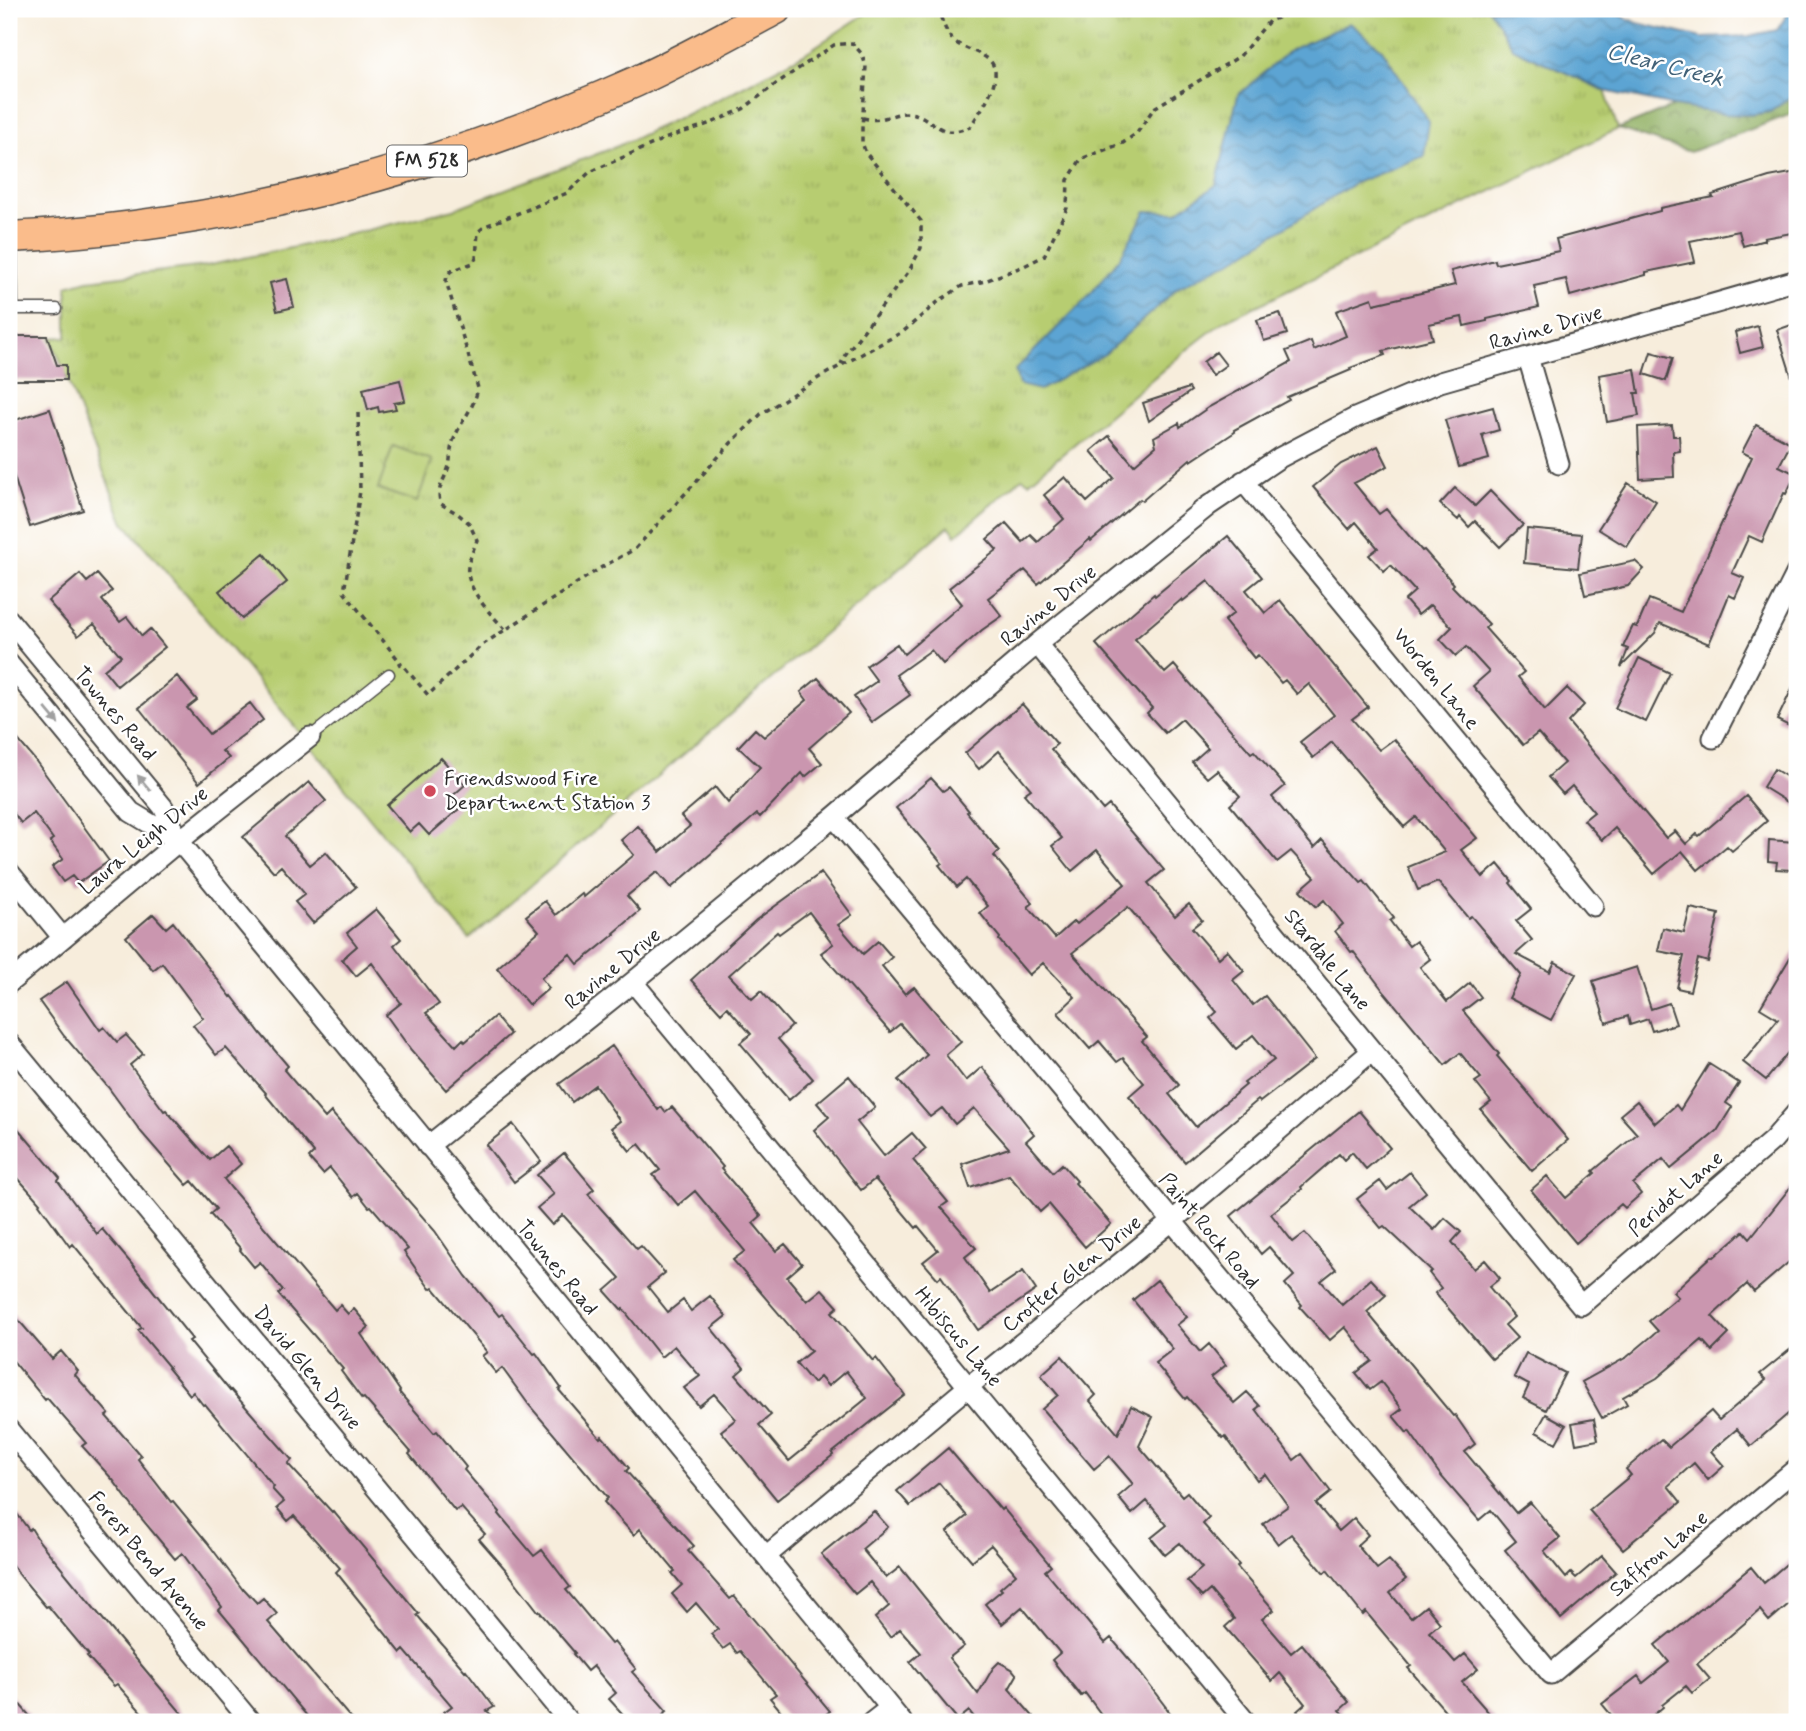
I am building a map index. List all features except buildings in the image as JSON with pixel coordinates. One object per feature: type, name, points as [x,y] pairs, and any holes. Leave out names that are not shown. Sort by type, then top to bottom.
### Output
[{"type":"main road","name":"FM 528","points":[[10,237],[135,225],[249,207],[334,189],[476,146],[558,114],[635,82],[776,9]]},
{"type":"street","name":"Ravine Drive","points":[[428,1146],[634,982],[834,817],[1037,644],[1208,506],[1279,458],[1316,437],[1440,382],[1797,279]]},
{"type":"street","points":[[1528,357],[1559,464]]},
{"type":"street","name":"Worden Lane","points":[[1243,481],[1593,906]]},
{"type":"street","points":[[1713,738],[1797,572]]},
{"type":"street","name":"Townes Road","points":[[9,620],[163,807],[179,841],[896,1715]]},
{"type":"street","name":"Stardale Lane","points":[[1037,644],[1581,1305]]},
{"type":"street","name":"Townes Road","points":[[9,664],[131,812],[179,841]]},
{"type":"street","name":"Laura Leigh Drive","points":[[9,983],[179,841],[310,737]]},
{"type":"street","name":"Paint Rock Road","points":[[834,817],[1551,1674]]},
{"type":"street","points":[[9,872],[63,938]]},
{"type":"street","name":"Hibiscus Lane","points":[[634,982],[1246,1722]]},
{"type":"street","name":"David Glen Drive","points":[[9,1043],[569,1722]]},
{"type":"street","name":"Crofter Glen Drive","points":[[766,1556],[1172,1221],[1372,1051]]},
{"type":"street","name":"Peridot Lane","points":[[1581,1305],[1763,1148],[1797,1112]]},
{"type":"street","name":"Forest Bend Avenue","points":[[9,1430],[251,1722]]},
{"type":"street","name":"Saffron Lane","points":[[1551,1674],[1797,1468]]},
{"type":"street","points":[[872,1722],[896,1715]]},
{"type":"lane","points":[[10,237],[11,309],[57,309]]},
{"type":"lane","points":[[310,737],[389,674]]},
{"type":"path","points":[[863,118],[873,120],[906,113],[923,116],[947,131],[970,127],[983,107],[994,81],[994,69],[985,55],[952,40],[939,9]]},
{"type":"path","points":[[358,413],[360,491],[344,592],[428,695],[482,645],[602,567],[635,549],[731,443],[761,414],[841,364],[904,331],[939,301],[962,286],[985,281],[1044,256],[1067,208],[1069,180],[1081,159],[1123,144],[1137,132],[1154,108],[1240,56],[1269,21],[1301,9]]},
{"type":"path","points":[[505,629],[493,618],[469,580],[468,567],[477,540],[470,523],[440,504],[438,497],[449,466],[453,441],[475,402],[478,388],[446,281],[451,271],[473,263],[476,258],[478,232],[485,226],[567,193],[590,172],[664,139],[743,109],[834,45],[852,43],[862,54],[866,66],[862,143],[866,153],[921,221],[921,248],[909,271],[841,364]]},
{"type":"path","points":[[389,674],[401,663]]},
{"type":"green space","points":[[873,9],[1489,9],[1513,48],[1605,91],[1618,129],[1224,321],[1029,482],[1022,478],[956,535],[949,526],[469,939],[123,521],[51,338],[67,337],[67,286],[88,280],[206,266],[454,209],[618,146],[723,97],[804,54]]},
{"type":"green space","points":[[1797,92],[1797,112],[1690,152],[1618,129],[1674,106],[1724,114],[1751,115],[1770,112]]},
{"type":"green space","points":[[393,446],[432,460],[417,502],[378,489]]},
{"type":"water","name":"Clear Creek","points":[[1489,9],[1606,9],[1638,23],[1702,38],[1749,36],[1777,30],[1791,9],[1797,9],[1797,92],[1770,112],[1750,115],[1674,106],[1605,91],[1513,48]]},
{"type":"water","points":[[1350,23],[1382,49],[1429,122],[1424,156],[1355,183],[1235,259],[1179,287],[1105,354],[1040,390],[1019,385],[1015,370],[1087,298],[1119,259],[1146,211],[1177,212],[1216,185],[1238,95],[1290,50]]},
{"type":"place","name":"Friendswood Fire Department Station 3","points":[[430,791]]}]
